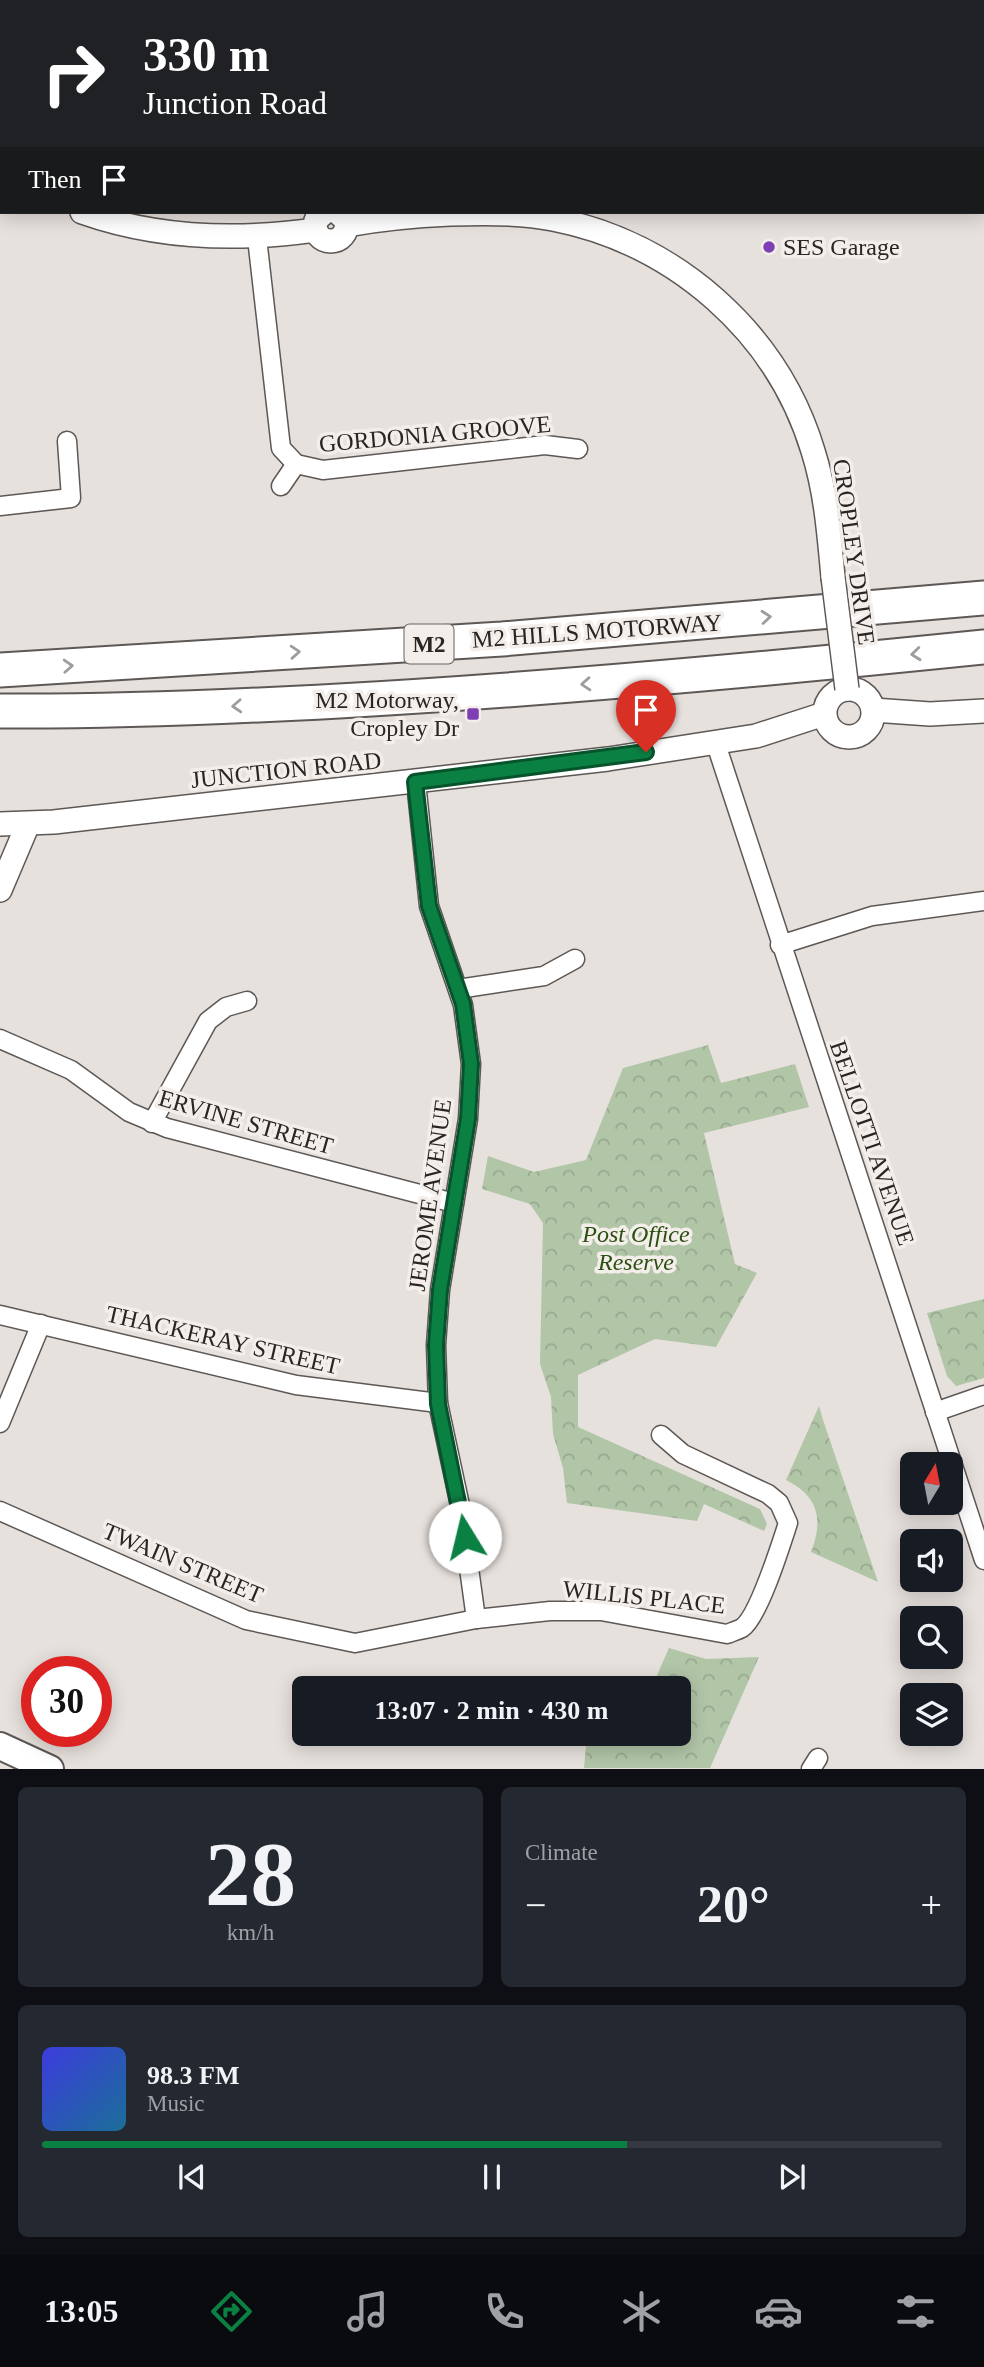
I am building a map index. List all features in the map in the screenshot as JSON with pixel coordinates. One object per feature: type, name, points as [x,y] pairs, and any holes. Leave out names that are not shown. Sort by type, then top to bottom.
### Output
[{"type":"highway","name":"M2 HILLS MOTORWAY","points":[[0,670],[516,638],[984,598]]},
{"type":"highway","name":"M2 HILLS MOTORWAY","points":[[0,711],[162,710],[457,694],[678,677],[984,647]]},
{"type":"main road","points":[[0,1746],[51,1769]]},
{"type":"street","points":[[90,214],[159,231],[257,238],[320,221],[321,239],[331,242],[340,239],[342,219]]},
{"type":"street","name":"CROPLEY DRIVE","points":[[342,219],[466,215],[551,218],[608,234],[686,275],[709,293],[747,330],[781,378],[796,405],[820,478],[847,689]]},
{"type":"street","name":"GORDONIA GROOVE","points":[[257,238],[281,448],[296,464],[323,470],[545,445],[578,449]]},
{"type":"street","points":[[0,506],[71,498],[67,441]]},
{"type":"street","name":"GORDONIA GROOVE","points":[[281,486],[296,464]]},
{"type":"street","points":[[847,689],[866,696],[873,710],[873,718],[865,731],[851,737],[836,734],[824,715],[832,695],[847,689]]},
{"type":"street","points":[[873,710],[930,714],[984,711]]},
{"type":"street","name":"JUNCTION ROAD","points":[[0,824],[29,824],[560,766],[777,731],[824,715]]},
{"type":"street","name":"BELLOTTI AVENUE","points":[[715,741],[984,1560]]},
{"type":"street","name":"JEROME AVENUE","points":[[415,782],[429,906],[458,989],[467,1030],[471,1080],[468,1119],[438,1314],[438,1404],[461,1510],[476,1619]]},
{"type":"street","points":[[0,890],[29,824]]},
{"type":"street","points":[[780,945],[872,916],[983,906]]},
{"type":"street","points":[[458,989],[544,976],[575,959]]},
{"type":"street","points":[[152,1122],[208,1021],[226,1007],[247,1001]]},
{"type":"street","name":"ERVINE STREET","points":[[0,1039],[71,1070],[120,1106],[184,1134],[454,1203]]},
{"type":"street","name":"THACKERAY STREET","points":[[0,1315],[296,1385],[438,1404]]},
{"type":"street","points":[[0,1423],[41,1324]]},
{"type":"street","points":[[935,1412],[984,1395]]},
{"type":"street","name":"WILLIS PLACE","points":[[476,1619],[550,1611],[601,1611],[712,1633],[727,1634],[743,1627],[751,1617],[778,1555],[788,1522],[779,1503],[768,1494],[683,1454],[661,1435]]},
{"type":"street","name":"TWAIN STREET","points":[[0,1511],[246,1620],[355,1643],[476,1619]]},
{"type":"green space","name":"Post Office Reserve","points":[[708,1045],[721,1083],[795,1064],[809,1107],[704,1133],[735,1264],[757,1273],[716,1347],[655,1339],[578,1375],[578,1427],[760,1509],[767,1524],[764,1531],[704,1504],[697,1521],[567,1503],[563,1468],[553,1434],[551,1397],[540,1364],[543,1223],[530,1204],[482,1189],[488,1156],[534,1172],[586,1160],[623,1068]]},
{"type":"green space","points":[[984,1299],[984,1378],[956,1386],[947,1376],[927,1313]]},
{"type":"green space","points":[[819,1406],[878,1582],[811,1552],[817,1529],[815,1510],[805,1493],[786,1480]]},
{"type":"green space","points":[[669,1648],[706,1659],[759,1657],[710,1768],[584,1768],[586,1746],[691,1746],[691,1676],[657,1676]]},
{"type":"place","name":"SES Garage","points":[[769,247]]},
{"type":"place","name":"M2 Motorway, Cropley Dr","points":[[473,714]]},
{"type":"route","points":[[465,1537],[438,1404],[436,1345],[440,1290],[468,1119],[471,1064],[463,1004],[433,924],[429,906],[415,782],[548,767],[646,752]]}]
